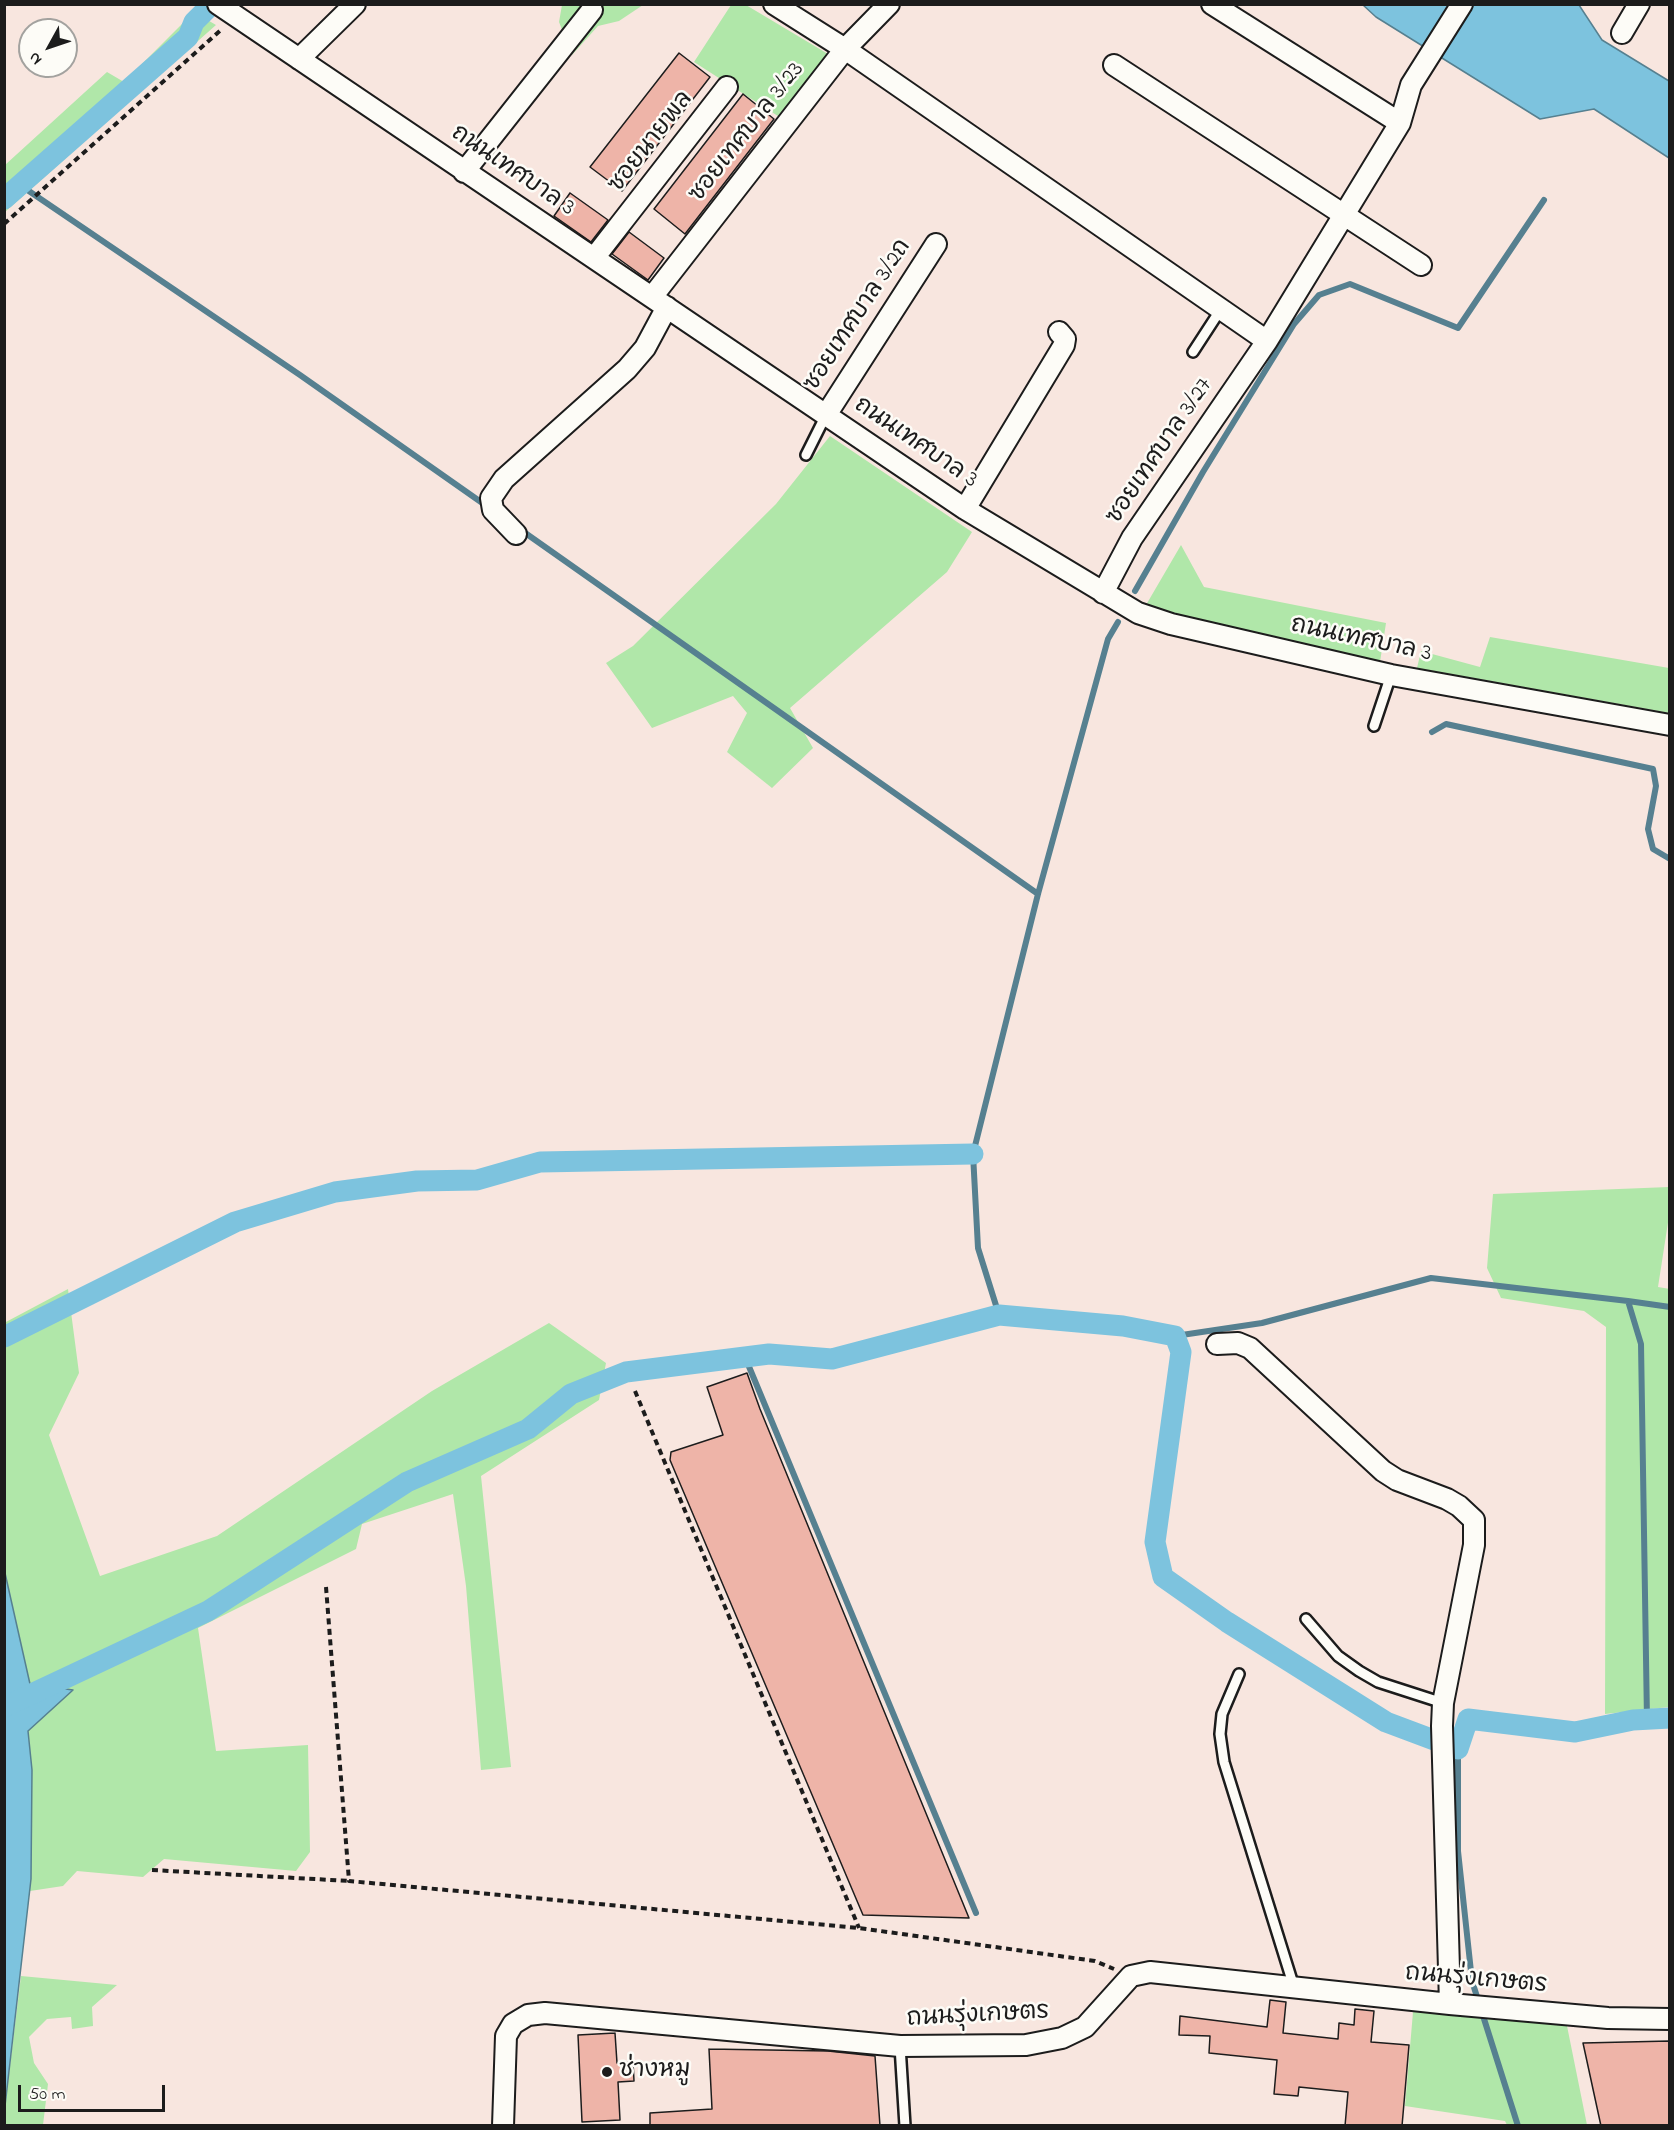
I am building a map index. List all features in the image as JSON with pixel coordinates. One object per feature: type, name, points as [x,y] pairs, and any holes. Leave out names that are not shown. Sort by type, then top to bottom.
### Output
[{"type":"street","name":"ถนนเทศบาล 3","points":[[218,4],[965,509],[1138,613],[1171,624],[1391,675],[1670,725]]},
{"type":"street","points":[[299,59],[355,4]]},
{"type":"street","points":[[774,4],[845,49],[1267,341]]},
{"type":"street","name":"ซอยเทศบาล 3/23","points":[[516,534],[493,510],[491,498],[504,479],[639,355],[655,331],[660,302],[845,49],[889,4]]},
{"type":"street","points":[[1212,4],[1400,123]]},
{"type":"street","name":"ซอยเทศบาล 3/27","points":[[1103,593],[1132,538],[1267,341],[1345,214],[1400,123],[1412,85],[1428,56],[1462,4]]},
{"type":"street","points":[[1622,33],[1639,4]]},
{"type":"street","points":[[464,172],[592,10]]},
{"type":"street","points":[[1114,65],[1345,214],[1421,266]]},
{"type":"street","name":"ซอยนายพล","points":[[594,258],[728,87]]},
{"type":"street","name":"ซอยเทศบาล 3/2ถ","points":[[826,415],[936,244]]},
{"type":"street","points":[[965,509],[1064,345],[1065,339],[1059,332]]},
{"type":"street","points":[[1217,1344],[1238,1343],[1248,1346],[1383,1471],[1406,1484],[1447,1499],[1459,1506],[1474,1520],[1474,1545],[1443,1702],[1442,1766],[1450,2004]]},
{"type":"street","name":"ถนนรุ่งเกษตร","points":[[503,2126],[506,2036],[513,2024],[528,2015],[545,2013],[900,2046],[1026,2045],[1062,2038],[1085,2027],[1131,1976],[1150,1972],[1480,2007],[1608,2018],[1670,2019]]},
{"type":"lane","points":[[1193,352],[1221,309]]},
{"type":"lane","points":[[806,455],[826,415]]},
{"type":"lane","points":[[1374,726],[1391,675]]},
{"type":"lane","points":[[1306,1619],[1338,1656],[1359,1671],[1378,1682],[1443,1702]]},
{"type":"lane","points":[[1239,1674],[1222,1714],[1220,1734],[1224,1762],[1295,1989]]},
{"type":"lane","points":[[900,2046],[905,2126]]},
{"type":"path","points":[[4,224],[236,17]]},
{"type":"path","points":[[635,1391],[859,1928]]},
{"type":"path","points":[[326,1587],[349,1881]]},
{"type":"path","points":[[152,1870],[349,1881],[859,1928],[1095,1961],[1131,1976]]},
{"type":"green space","points":[[562,5],[643,5],[619,21],[598,26],[572,55],[559,22]]},
{"type":"green space","points":[[731,5],[746,5],[828,54],[781,118],[694,62]]},
{"type":"green space","points":[[194,12],[216,25],[5,212],[5,165],[107,72],[124,82]]},
{"type":"green space","points":[[830,436],[972,532],[947,572],[790,708],[813,748],[772,788],[727,752],[747,713],[733,696],[652,728],[606,663],[633,646],[776,504]]},
{"type":"green space","points":[[1181,545],[1204,587],[1386,623],[1380,662],[1217,625],[1146,605]]},
{"type":"green space","points":[[1490,637],[1669,668],[1669,713],[1417,668],[1421,651],[1480,667]]},
{"type":"green space","points":[[1669,1187],[1669,1216],[1658,1287],[1670,1289],[1669,1707],[1605,1714],[1606,1327],[1584,1311],[1501,1298],[1487,1268],[1493,1194]]},
{"type":"green space","points":[[68,1289],[79,1373],[49,1435],[100,1576],[217,1536],[432,1391],[549,1323],[606,1363],[599,1400],[481,1476],[511,1767],[481,1770],[466,1586],[453,1494],[362,1524],[356,1549],[198,1628],[216,1751],[308,1745],[310,1852],[296,1871],[164,1859],[143,1877],[77,1871],[63,1886],[30,1891],[32,1770],[28,1731],[57,1686],[30,1685],[5,1573],[4,1323]]},
{"type":"green space","points":[[21,1976],[117,1985],[92,2007],[93,2026],[72,2029],[71,2017],[47,2019],[29,2037],[34,2063],[48,2084],[43,2125],[5,2126],[5,2106]]},
{"type":"green space","points":[[1413,2012],[1566,2021],[1587,2125],[1507,2125],[1505,2121],[1405,2106]]},
{"type":"water","points":[[1363,5],[1579,5],[1602,40],[1669,81],[1669,158],[1594,109],[1540,119],[1376,17]]},
{"type":"water","points":[[5,1573],[30,1684],[73,1690],[28,1731],[32,1770],[31,1879],[5,2106]]},
{"type":"building","points":[[679,53],[710,77],[622,191],[590,167]]},
{"type":"building","points":[[743,94],[774,119],[685,234],[654,209]]},
{"type":"building","points":[[570,193],[608,220],[591,242],[554,216]]},
{"type":"building","points":[[629,232],[664,258],[648,280],[612,254]]},
{"type":"building","points":[[747,1373],[969,1918],[863,1915],[670,1460],[671,1452],[723,1435],[707,1387]]},
{"type":"building","points":[[1270,2000],[1286,2002],[1283,2033],[1338,2039],[1339,2023],[1354,2025],[1355,2009],[1374,2011],[1371,2042],[1409,2045],[1402,2126],[1345,2126],[1348,2092],[1299,2087],[1298,2096],[1274,2094],[1277,2060],[1209,2053],[1210,2036],[1179,2035],[1180,2016],[1267,2027]]},
{"type":"building","name":"ช่างหมู","points":[[615,2033],[617,2063],[633,2062],[634,2081],[618,2082],[620,2120],[582,2122],[578,2035]]},
{"type":"building","points":[[1670,2041],[1670,2126],[1601,2126],[1583,2043]]},
{"type":"building","points":[[709,2049],[828,2051],[875,2056],[880,2126],[650,2126],[650,2113],[712,2109]]},
{"type":"waterway","points":[[4,199],[188,37],[194,22],[212,4]]},
{"type":"waterway","points":[[20,185],[300,375],[488,507]]},
{"type":"waterway","points":[[1135,591],[1203,472],[1294,324],[1319,295],[1350,284],[1458,328],[1544,200]]},
{"type":"waterway","points":[[521,530],[1038,894]]},
{"type":"waterway","points":[[999,1315],[978,1248],[973,1154],[1038,894],[1108,639],[1118,622]]},
{"type":"waterway","points":[[1432,732],[1446,724],[1653,769],[1656,786],[1648,829],[1653,849],[1670,859]]},
{"type":"waterway","points":[[4,1337],[235,1222],[335,1192],[417,1181],[477,1180],[540,1162],[973,1154]]},
{"type":"waterway","points":[[1175,1336],[1262,1323],[1431,1278],[1628,1301],[1641,1344],[1647,1720]]},
{"type":"waterway","points":[[1628,1301],[1670,1307]]},
{"type":"waterway","points":[[4,1707],[208,1611],[407,1482],[528,1429],[571,1394],[626,1372],[769,1354],[832,1359],[999,1315],[1123,1326],[1175,1336],[1181,1352],[1155,1542],[1163,1577],[1227,1622],[1386,1722],[1458,1749],[1468,1719],[1575,1732],[1633,1720],[1670,1718]]},
{"type":"waterway","points":[[745,1357],[976,1913]]},
{"type":"waterway","points":[[1458,1749],[1458,1851],[1472,1981],[1518,2126]]},
{"type":"place","name":"ช่างหมู","points":[[607,2072]]}]
